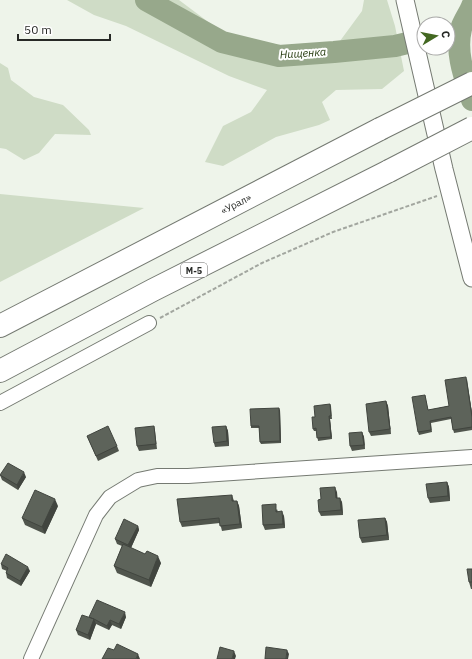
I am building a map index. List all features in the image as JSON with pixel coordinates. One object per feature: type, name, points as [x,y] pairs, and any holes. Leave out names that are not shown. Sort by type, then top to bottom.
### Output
[{"type":"highway","name":"«Урал»","points":[[0,326],[380,129],[472,83]]},
{"type":"highway","name":"М-5","points":[[0,371],[153,290],[389,172],[472,128]]},
{"type":"street","points":[[406,6],[449,191],[472,278]]},
{"type":"street","points":[[0,403],[149,323]]},
{"type":"street","points":[[31,659],[96,515],[110,497],[138,480],[157,476],[188,476],[472,456]]},
{"type":"path","points":[[149,323],[262,263],[333,232],[449,191]]},
{"type":"green space","points":[[67,0],[179,0],[219,30],[234,36],[285,46],[309,43],[325,44],[340,41],[362,11],[364,0],[387,0],[395,26],[404,71],[382,89],[336,90],[322,102],[330,120],[319,125],[276,137],[223,166],[205,162],[223,126],[251,112],[267,90],[229,76],[126,26],[94,15]]},
{"type":"green space","points":[[0,63],[8,68],[11,80],[34,97],[63,105],[89,130],[91,135],[55,134],[39,153],[24,160],[6,149],[0,148]]},
{"type":"green space","points":[[0,194],[144,208],[0,282]]},
{"type":"building","points":[[466,377],[472,427],[453,430],[451,417],[430,421],[431,430],[418,432],[412,397],[425,395],[428,410],[449,406],[445,380]]},
{"type":"building","points":[[386,401],[390,429],[369,432],[366,404]]},
{"type":"building","points":[[330,404],[331,416],[329,416],[331,437],[317,438],[316,428],[313,429],[312,417],[315,417],[314,406]]},
{"type":"building","points":[[279,408],[280,441],[260,442],[259,426],[251,426],[250,409]]},
{"type":"building","points":[[108,426],[117,446],[96,456],[87,436]]},
{"type":"building","points":[[154,426],[156,444],[137,446],[135,428]]},
{"type":"building","points":[[226,426],[227,441],[214,443],[212,427]]},
{"type":"building","points":[[362,432],[364,445],[350,446],[349,433]]},
{"type":"building","points":[[8,463],[24,472],[17,485],[0,475]]},
{"type":"building","points":[[447,482],[448,496],[428,498],[426,484]]},
{"type":"building","points":[[335,487],[336,498],[340,498],[341,510],[319,512],[318,500],[321,499],[320,488]]},
{"type":"building","points":[[35,490],[55,499],[42,527],[22,518]]},
{"type":"building","points":[[232,495],[232,501],[237,501],[240,524],[220,526],[219,518],[180,522],[177,499]]},
{"type":"building","points":[[276,504],[276,512],[282,511],[283,524],[263,525],[262,505]]},
{"type":"building","points":[[385,518],[387,535],[360,538],[358,520]]},
{"type":"building","points":[[124,519],[138,526],[128,545],[115,539]]},
{"type":"building","points":[[123,544],[145,554],[147,551],[158,556],[149,580],[114,566]]},
{"type":"building","points":[[6,554],[28,567],[20,581],[6,573],[8,568],[1,564]]},
{"type":"building","points":[[467,569],[472,569],[472,582],[469,582]]},
{"type":"building","points":[[97,600],[125,612],[119,624],[110,620],[107,626],[89,617]]},
{"type":"building","points":[[82,615],[94,619],[88,635],[76,630]]},
{"type":"building","points":[[117,644],[138,654],[136,659],[102,659],[108,648],[114,650]]},
{"type":"building","points":[[220,647],[234,651],[232,659],[217,659]]},
{"type":"building","points":[[266,647],[287,650],[286,659],[265,659]]},
{"type":"waterway","name":"Нищенка","points":[[146,0],[222,42],[279,56],[395,46],[416,41]]},
{"type":"waterway","points":[[472,6],[463,23],[459,38],[460,56],[466,83],[472,100]]}]
